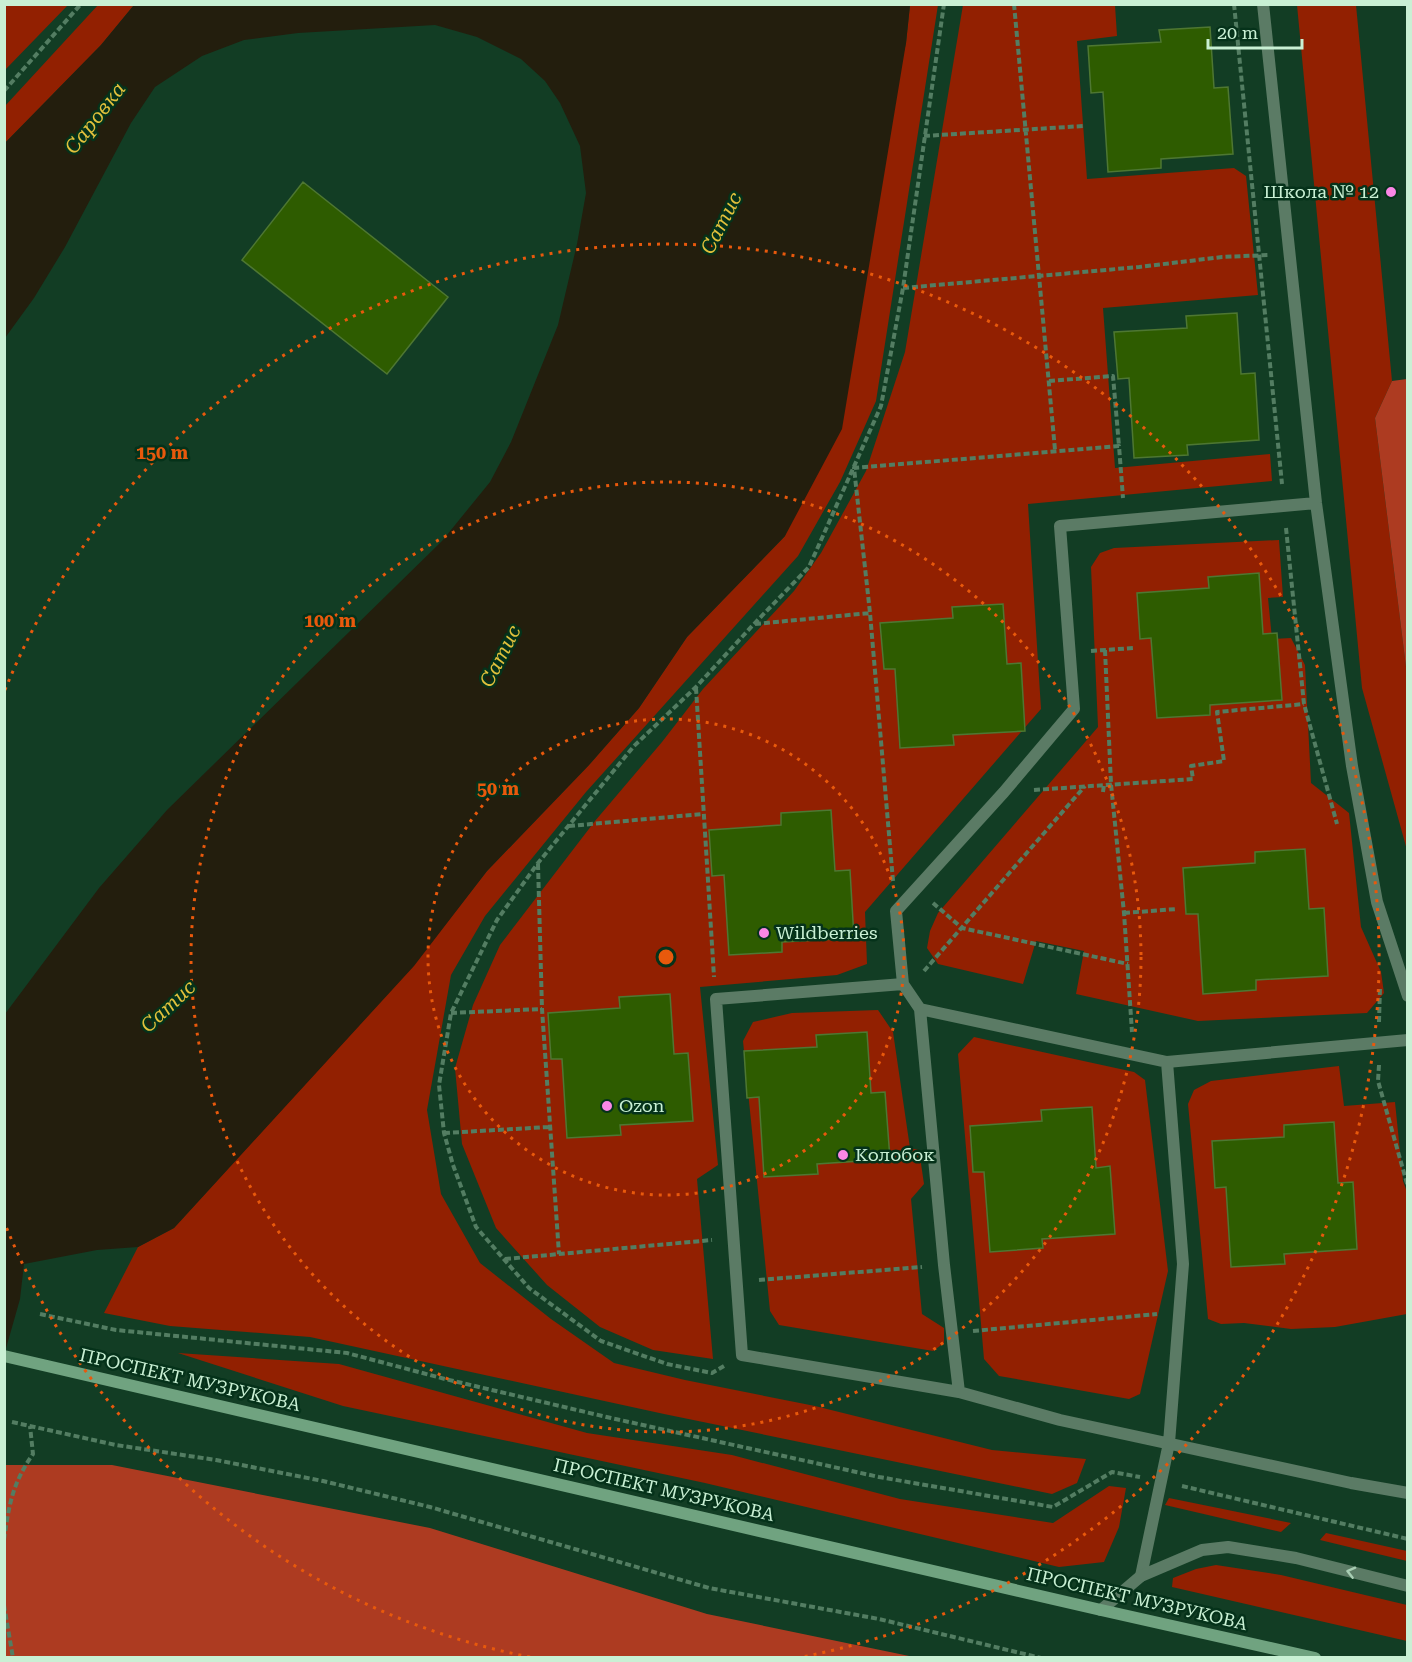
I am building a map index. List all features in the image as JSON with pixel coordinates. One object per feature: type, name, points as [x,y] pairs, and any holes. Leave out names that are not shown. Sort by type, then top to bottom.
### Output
[{"type":"main road","name":"ПРОСПЕКТ МУЗРУКОВА","points":[[4,1356],[1315,1658]]},
{"type":"street","points":[[1263,4],[1316,503],[1352,766],[1375,891],[1407,996]]},
{"type":"street","points":[[959,1392],[944,1266],[920,1009],[905,987],[896,910],[1004,792],[1074,709],[1060,526],[1316,503]]},
{"type":"street","points":[[905,987],[716,999],[742,1355],[959,1392],[1060,1420],[1351,1484],[1407,1493]]},
{"type":"street","points":[[920,1009],[1167,1062],[1407,1040]]},
{"type":"street","points":[[1140,1576],[1162,1481],[1168,1443],[1183,1264],[1167,1062]]},
{"type":"street","points":[[1101,1610],[1140,1576],[1202,1550],[1227,1547],[1296,1558],[1407,1586]]},
{"type":"path","points":[[4,91],[81,4]]},
{"type":"path","points":[[742,1355],[712,1373],[667,1364],[601,1341],[529,1288],[476,1227],[444,1133],[439,1085],[451,1013],[497,920],[538,863],[634,746],[696,687],[753,624],[810,567],[881,406],[903,288],[944,4]]},
{"type":"path","points":[[1014,4],[1055,450]]},
{"type":"path","points":[[924,136],[1083,126]]},
{"type":"path","points":[[903,288],[1222,257],[1288,253]]},
{"type":"path","points":[[1049,381],[1113,376],[1125,520]]},
{"type":"path","points":[[854,468],[1119,446]]},
{"type":"path","points":[[854,468],[870,613],[896,910]]},
{"type":"path","points":[[753,624],[870,613]]},
{"type":"path","points":[[1069,651],[1133,648]]},
{"type":"path","points":[[1105,650],[1111,784],[1124,913],[1134,1054]]},
{"type":"path","points":[[696,687],[716,999]]},
{"type":"path","points":[[1004,792],[1193,779],[1191,766],[1224,761],[1217,712],[1304,704]]},
{"type":"path","points":[[1103,792],[1104,785]]},
{"type":"path","points":[[905,987],[962,928],[1085,786]]},
{"type":"path","points":[[568,826],[703,814]]},
{"type":"path","points":[[538,863],[542,1009],[559,1254]]},
{"type":"path","points":[[917,888],[962,928],[1128,964]]},
{"type":"path","points":[[1124,913],[1177,909]]},
{"type":"path","points":[[451,1013],[542,1009]]},
{"type":"path","points":[[444,1133],[549,1127]]},
{"type":"path","points":[[504,1259],[734,1238]]},
{"type":"path","points":[[737,1282],[944,1266]]},
{"type":"path","points":[[951,1333],[1179,1312]]},
{"type":"path","points":[[40,1314],[116,1330],[347,1353],[456,1382],[835,1467],[1053,1508],[1112,1472],[1162,1481],[1407,1539]]},
{"type":"path","points":[[12,1422],[116,1444],[216,1460],[323,1481],[430,1507],[709,1588],[879,1619],[1041,1658]]},
{"type":"path","points":[[4,1540],[8,1508],[19,1473],[33,1454],[30,1426]]},
{"type":"path","points":[[4,1605],[13,1658]]},
{"type":"shaded area","points":[[4,5],[68,5],[5,70]]},
{"type":"shaded area","points":[[98,5],[134,5],[101,45],[5,143],[5,106]]},
{"type":"shaded area","points":[[910,5],[938,5],[876,401],[840,482],[798,556],[586,792],[485,916],[451,975],[427,1110],[441,1194],[480,1263],[551,1319],[614,1363],[815,1406],[992,1450],[1086,1459],[1077,1483],[1052,1494],[664,1414],[310,1337],[170,1326],[104,1313],[138,1247],[174,1228],[413,966],[487,871],[589,765],[639,708],[687,637],[785,536],[906,43]]},
{"type":"shaded area","points":[[963,5],[1115,5],[1117,36],[1077,41],[1087,179],[1234,168],[1246,176],[1258,295],[1103,308],[1115,468],[1270,454],[1272,481],[1028,504],[1041,709],[865,912],[867,964],[837,975],[700,987],[718,1165],[697,1179],[713,1359],[653,1350],[600,1327],[547,1285],[496,1228],[462,1144],[455,1068],[473,1005],[500,945],[595,821],[662,742],[703,689],[794,591],[821,553],[866,471],[905,352]]},
{"type":"shaded area","points":[[1297,5],[1356,5],[1392,381],[1375,418],[1407,675],[1407,850],[1362,688]]},
{"type":"shaded area","points":[[1408,379],[1407,675],[1375,418],[1392,381]]},
{"type":"shaded area","points":[[1279,540],[1283,597],[1268,598],[1272,639],[1291,638],[1305,665],[1311,783],[1349,813],[1361,927],[1381,972],[1384,993],[1367,1013],[1198,1021],[1076,994],[1084,951],[1036,941],[1023,984],[938,964],[927,948],[930,931],[938,913],[1098,727],[1091,567],[1100,553],[1114,548]]},
{"type":"shaded area","points":[[878,1010],[893,1032],[910,1148],[919,1150],[924,1184],[911,1199],[922,1314],[944,1328],[944,1343],[933,1351],[779,1325],[770,1311],[743,1041],[753,1022],[792,1013]]},
{"type":"shaded area","points":[[974,1037],[1134,1072],[1145,1080],[1168,1271],[1140,1394],[1129,1399],[999,1376],[984,1359],[958,1054]]},
{"type":"shaded area","points":[[1339,1066],[1344,1106],[1395,1102],[1403,1181],[1407,1192],[1407,1314],[1335,1327],[1291,1329],[1244,1323],[1221,1324],[1208,1319],[1188,1104],[1194,1090],[1211,1081]]},
{"type":"shaded area","points":[[178,1353],[339,1364],[587,1433],[732,1455],[900,1499],[1053,1523],[1109,1486],[1126,1488],[1119,1527],[1104,1562],[1059,1567],[705,1483],[343,1406]]},
{"type":"shaded area","points":[[5,1465],[112,1465],[430,1528],[707,1614],[914,1657],[5,1657]]},
{"type":"shaded area","points":[[1169,1498],[1291,1523],[1281,1532],[1165,1505]]},
{"type":"shaded area","points":[[1326,1533],[1407,1551],[1407,1561],[1320,1540]]},
{"type":"shaded area","points":[[1216,1565],[1281,1575],[1407,1605],[1407,1641],[1172,1587],[1173,1578],[1196,1569]]},
{"type":"water","points":[[134,5],[910,5],[906,43],[842,429],[785,536],[687,637],[639,708],[589,765],[487,871],[414,966],[174,1228],[138,1247],[97,1250],[24,1264],[20,1299],[5,1352],[5,1014],[99,888],[167,810],[442,541],[490,482],[511,442],[558,325],[586,193],[580,146],[560,103],[545,81],[521,59],[477,37],[435,25],[298,33],[244,40],[202,56],[155,87],[131,123],[65,247],[34,298],[5,338],[5,143],[101,45]]},
{"type":"building","points":[[1210,27],[1214,88],[1228,87],[1233,154],[1161,159],[1161,168],[1108,172],[1103,92],[1091,93],[1088,46],[1161,42],[1159,30]]},
{"type":"building","points":[[303,182],[448,297],[387,374],[242,260]]},
{"type":"building","points":[[1237,313],[1241,374],[1255,373],[1259,440],[1187,445],[1188,455],[1134,458],[1129,378],[1118,379],[1114,332],[1187,328],[1186,316]]},
{"type":"building","points":[[1259,573],[1263,634],[1277,633],[1282,700],[1210,705],[1210,715],[1157,718],[1151,638],[1140,639],[1137,593],[1209,588],[1208,577]]},
{"type":"building","points":[[1003,604],[1007,664],[1021,663],[1025,731],[953,735],[954,745],[900,748],[895,669],[884,669],[880,623],[953,618],[952,607]]},
{"type":"building","points":[[831,810],[835,871],[850,870],[854,938],[782,942],[782,952],[729,955],[724,875],[712,876],[709,830],[781,825],[781,813]]},
{"type":"building","points":[[1305,849],[1309,909],[1324,908],[1328,976],[1256,980],[1256,990],[1203,994],[1198,914],[1186,914],[1183,868],[1255,863],[1255,852]]},
{"type":"building","points":[[670,994],[674,1054],[688,1053],[693,1121],[620,1125],[621,1135],[567,1138],[562,1059],[551,1059],[548,1013],[620,1008],[619,997]]},
{"type":"building","points":[[867,1032],[871,1093],[885,1092],[890,1159],[817,1164],[818,1174],[764,1177],[759,1097],[747,1098],[744,1051],[817,1047],[816,1035]]},
{"type":"building","points":[[1092,1107],[1096,1168],[1110,1166],[1115,1234],[1042,1239],[1043,1248],[990,1252],[984,1172],[973,1172],[970,1126],[1042,1121],[1041,1110]]},
{"type":"building","points":[[1334,1122],[1338,1183],[1353,1182],[1357,1249],[1284,1254],[1285,1264],[1231,1267],[1226,1187],[1215,1188],[1212,1141],[1284,1137],[1284,1125]]},
{"type":"place","name":"Школа № 12","points":[[1391,192]]},
{"type":"place","name":"Wildberries","points":[[764,933]]},
{"type":"place","name":"Ozon","points":[[607,1106]]},
{"type":"place","name":"Колобок","points":[[843,1155]]},
{"type":"water label","name":"Саровка","points":[[95,118]]},
{"type":"water label","name":"Сатис","points":[[721,223]]},
{"type":"water label","name":"Сатис","points":[[500,656]]},
{"type":"water label","name":"Сатис","points":[[168,1006]]}]
